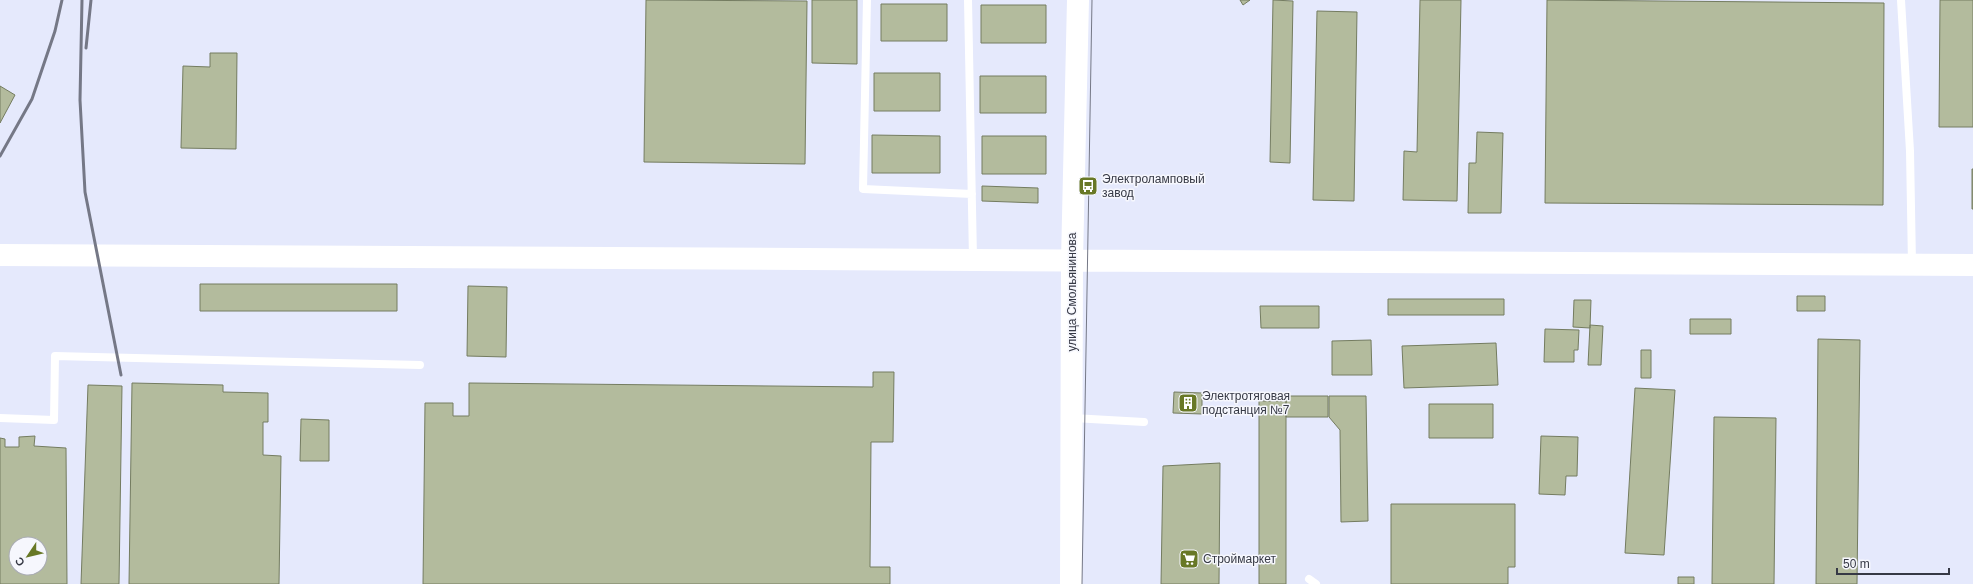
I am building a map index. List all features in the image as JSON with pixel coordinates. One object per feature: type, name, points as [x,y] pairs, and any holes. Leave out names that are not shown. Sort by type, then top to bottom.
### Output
[{"type":"street","name":"улица Смольянинова","points":[[1071,584],[1072,260],[1078,0]]},
{"type":"street","points":[[0,255],[1973,265]]},
{"type":"lane","points":[[867,0],[863,189],[972,194]]},
{"type":"lane","points":[[968,0],[973,260]]},
{"type":"lane","points":[[1901,0],[1910,150],[1912,264]]},
{"type":"lane","points":[[0,418],[54,420],[55,356],[420,365]]},
{"type":"lane","points":[[1071,418],[1144,422]]},
{"type":"building","points":[[646,0],[807,1],[805,164],[644,162]]},
{"type":"building","points":[[812,0],[857,0],[857,64],[812,63]]},
{"type":"building","points":[[1240,0],[1250,0],[1243,5]]},
{"type":"building","points":[[1273,0],[1293,1],[1290,163],[1270,162]]},
{"type":"building","points":[[1420,0],[1461,0],[1457,201],[1403,200],[1404,151],[1417,152]]},
{"type":"building","points":[[1547,0],[1884,3],[1883,205],[1545,203]]},
{"type":"building","points":[[1940,0],[1973,0],[1973,127],[1939,127]]},
{"type":"building","points":[[881,4],[947,4],[947,41],[881,41]]},
{"type":"building","points":[[981,5],[1046,5],[1046,43],[981,43]]},
{"type":"building","points":[[1317,11],[1357,12],[1354,201],[1313,200]]},
{"type":"building","points":[[210,53],[237,53],[236,149],[181,148],[183,66],[210,67]]},
{"type":"building","points":[[874,73],[940,73],[940,111],[874,111]]},
{"type":"building","points":[[980,76],[1046,76],[1046,113],[980,113]]},
{"type":"building","points":[[0,86],[15,95],[0,123]]},
{"type":"building","points":[[1477,132],[1503,133],[1501,213],[1468,213],[1469,163],[1476,163]]},
{"type":"building","points":[[872,135],[940,136],[940,173],[872,173]]},
{"type":"building","points":[[982,136],[1046,136],[1046,174],[982,174]]},
{"type":"building","points":[[1973,169],[1973,209],[1972,209]]},
{"type":"building","points":[[982,186],[1038,188],[1038,203],[982,201]]},
{"type":"building","points":[[200,284],[397,284],[397,311],[200,311]]},
{"type":"building","points":[[468,286],[507,287],[506,357],[467,356]]},
{"type":"building","points":[[1797,296],[1825,296],[1825,311],[1797,311]]},
{"type":"building","points":[[1388,299],[1504,299],[1504,315],[1388,315]]},
{"type":"building","points":[[1574,300],[1591,300],[1590,328],[1573,327]]},
{"type":"building","points":[[1260,306],[1319,306],[1319,328],[1261,328]]},
{"type":"building","points":[[1690,319],[1731,319],[1731,334],[1690,334]]},
{"type":"building","points":[[1590,325],[1603,326],[1601,365],[1588,365]]},
{"type":"building","points":[[1545,329],[1579,330],[1578,350],[1574,350],[1574,362],[1544,362]]},
{"type":"building","points":[[1818,339],[1860,340],[1857,584],[1816,584]]},
{"type":"building","points":[[1371,340],[1372,375],[1332,375],[1332,341]]},
{"type":"building","points":[[1496,343],[1498,385],[1404,388],[1402,346]]},
{"type":"building","points":[[1641,350],[1651,350],[1651,378],[1641,378]]},
{"type":"building","points":[[873,372],[894,372],[893,442],[871,442],[870,567],[890,567],[890,584],[423,584],[425,403],[453,403],[453,416],[469,416],[469,383],[873,387]]},
{"type":"building","points":[[132,383],[223,385],[223,392],[268,393],[268,422],[263,422],[263,455],[281,456],[279,584],[129,584]]},
{"type":"building","points":[[88,385],[122,386],[119,584],[81,584]]},
{"type":"building","points":[[1635,388],[1675,390],[1664,555],[1625,553]]},
{"type":"building","name":"Электротяговая подстанция №7","points":[[1174,392],[1202,393],[1202,414],[1173,413]]},
{"type":"building","points":[[1286,396],[1328,396],[1328,417],[1286,417]]},
{"type":"building","points":[[1329,396],[1366,396],[1368,521],[1341,522],[1340,430],[1329,417]]},
{"type":"building","points":[[1259,401],[1286,401],[1286,584],[1259,584]]},
{"type":"building","points":[[1429,404],[1493,404],[1493,438],[1429,438]]},
{"type":"building","points":[[1714,417],[1776,418],[1774,584],[1712,584]]},
{"type":"building","points":[[301,419],[329,420],[329,461],[300,461]]},
{"type":"building","points":[[35,436],[34,446],[66,448],[67,584],[0,584],[0,438],[5,439],[5,447],[19,447],[19,437]]},
{"type":"building","points":[[1541,436],[1578,437],[1577,476],[1566,476],[1565,495],[1539,494]]},
{"type":"building","points":[[1220,463],[1219,584],[1161,584],[1163,466]]},
{"type":"building","points":[[1391,504],[1515,504],[1515,567],[1508,567],[1508,584],[1391,584]]},
{"type":"building","points":[[1678,577],[1694,577],[1694,584],[1678,584]]},
{"type":"tram line","points":[[1082,584],[1092,0]]},
{"type":"railway","points":[[0,156],[32,99],[55,31],[62,0]]},
{"type":"railway","points":[[82,0],[80,100],[85,192],[121,375]]},
{"type":"railway","points":[[86,48],[91,0]]},
{"type":"place","name":"Электроламповый завод","points":[[1088,186]]},
{"type":"place","name":"Электротяговая подстанция №7","points":[[1188,403]]},
{"type":"place","name":"Строймаркет","points":[[1189,559]]}]
